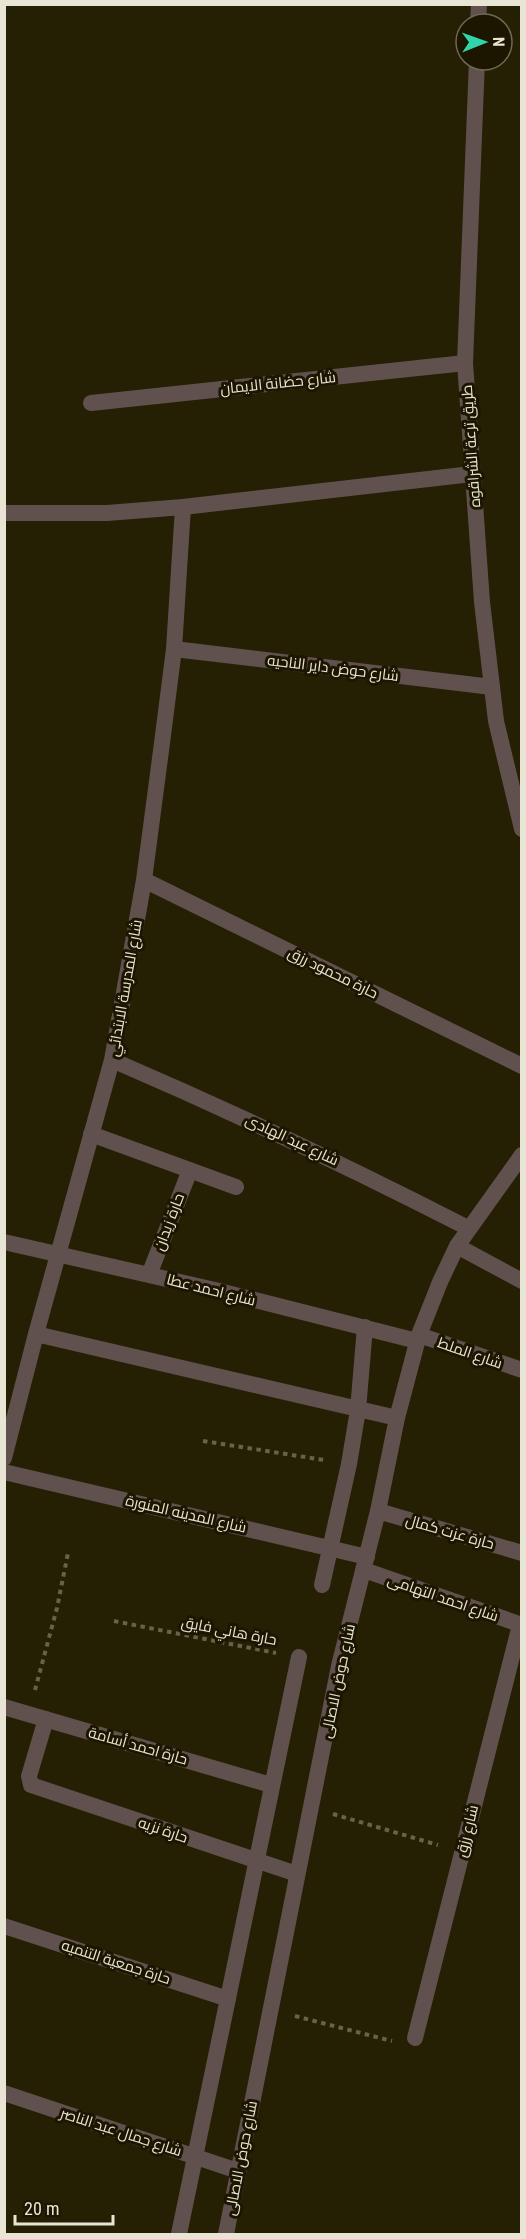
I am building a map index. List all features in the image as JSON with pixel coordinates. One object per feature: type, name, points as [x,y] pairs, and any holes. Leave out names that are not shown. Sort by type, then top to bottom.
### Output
[{"type":"street","name":"طريق ترعة الشراقوه","points":[[477,72],[465,363],[482,602],[496,721],[522,829]]},
{"type":"street","name":"شارع حضانة الايمان","points":[[91,403],[465,363]]},
{"type":"street","points":[[4,513],[107,513],[183,507],[472,474]]},
{"type":"street","name":"شارع المدرسة الابتدائي","points":[[4,1458],[112,1060],[144,880],[174,649],[183,507]]},
{"type":"street","name":"شارع حوض داير الناحيه","points":[[174,649],[492,687]]},
{"type":"street","name":"حارة محمود رزق","points":[[144,880],[522,1066]]},
{"type":"street","name":"شارع عبد الهادى","points":[[112,1060],[233,1112],[351,1168],[468,1228]]},
{"type":"street","points":[[92,1134],[236,1187]]},
{"type":"street","name":"شارع حوض الاصالى","points":[[226,2235],[339,1666],[366,1564],[397,1418],[418,1338],[440,1282],[468,1228],[522,1155]]},
{"type":"street","name":"حارة زيدان","points":[[149,1275],[190,1170]]},
{"type":"street","name":"شارع احمد عطا","points":[[4,1242],[418,1338]]},
{"type":"street","points":[[458,1246],[522,1281]]},
{"type":"street","points":[[322,1585],[349,1464],[358,1410],[365,1327]]},
{"type":"street","points":[[36,1334],[397,1418]]},
{"type":"street","name":"شارع الملط","points":[[418,1338],[522,1370]]},
{"type":"street","name":"شارع المدينه المنورة","points":[[4,1472],[330,1548],[366,1564]]},
{"type":"street","name":"حارة عزت كمال","points":[[378,1511],[522,1553]]},
{"type":"street","name":"شارع احمد التهامى","points":[[366,1564],[521,1625]]},
{"type":"street","name":"شارع رزق","points":[[415,2038],[521,1625]]},
{"type":"street","points":[[179,2235],[299,1657]]},
{"type":"street","name":"حارة احمد أسامة","points":[[4,1707],[271,1785]]},
{"type":"street","name":"حارة نزيه","points":[[46,1719],[29,1783],[297,1874]]},
{"type":"street","name":"حارة جمعية التنميه","points":[[4,1926],[228,1999]]},
{"type":"street","name":"شارع جمال عبد الناصر","points":[[4,2093],[238,2171]]},
{"type":"path","points":[[203,1441],[349,1464]]},
{"type":"path","points":[[28,1713],[57,1608],[68,1553]]},
{"type":"path","name":"حارة هاني فايق","points":[[114,1621],[299,1657]]},
{"type":"path","points":[[312,1808],[462,1852]]},
{"type":"path","points":[[270,2009],[402,2044],[407,2044],[415,2038]]}]
